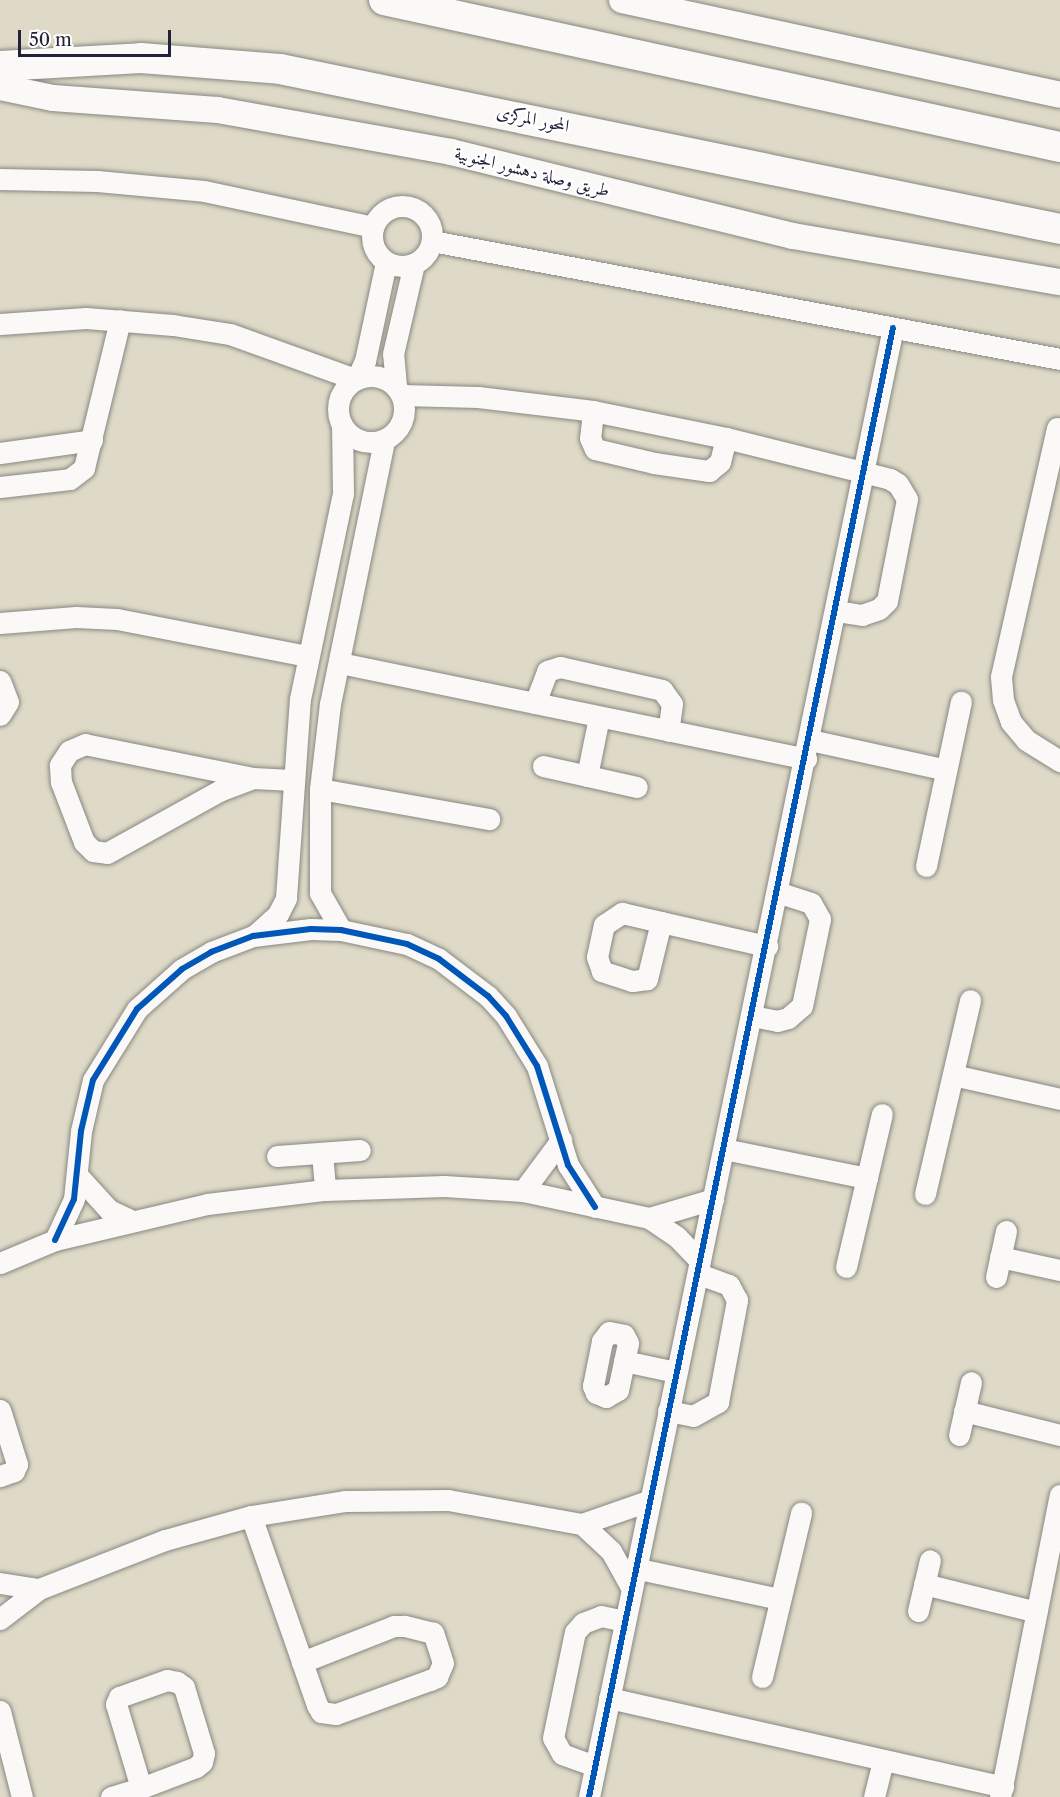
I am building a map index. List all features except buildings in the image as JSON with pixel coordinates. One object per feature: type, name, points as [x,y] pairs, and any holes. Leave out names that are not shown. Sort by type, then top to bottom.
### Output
[{"type":"highway","points":[[384,0],[1060,147]]},
{"type":"highway","name":"المحور المركزى","points":[[0,66],[141,58],[280,69],[1060,229]]},
{"type":"main road","points":[[622,0],[1060,95]]},
{"type":"main road","name":"طريق وصلة دهشور الجنوبية","points":[[0,87],[52,98],[218,110],[439,150],[793,236],[1060,282]]},
{"type":"street","points":[[0,179],[97,181],[204,191],[373,227]]},
{"type":"street","points":[[405,206],[426,217],[432,241],[426,255],[414,264],[400,266],[386,262],[375,250],[373,227],[389,208],[405,206]]},
{"type":"street","points":[[432,241],[1060,359]]},
{"type":"street","points":[[253,936],[278,914],[286,898],[292,780],[308,656],[343,494],[342,425],[338,416],[340,395],[356,379],[365,361],[386,262]]},
{"type":"street","points":[[342,425],[365,442],[384,440],[400,426],[405,405],[399,391],[393,354],[414,264]]},
{"type":"street","points":[[0,324],[76,318],[120,320],[230,334],[356,379],[378,376],[399,391],[478,397],[593,411],[726,438],[866,472],[898,484],[907,500],[887,601],[879,609],[862,615],[837,610]]},
{"type":"street","points":[[0,487],[78,475],[84,468],[120,320]]},
{"type":"street","points":[[589,1797],[632,1576],[866,472],[893,328]]},
{"type":"street","points":[[593,411],[590,438],[595,448],[654,463],[709,471],[720,462],[726,438]]},
{"type":"street","points":[[1057,428],[1001,677],[1003,700],[1011,722],[1026,740],[1060,761]]},
{"type":"street","points":[[0,453],[92,440]]},
{"type":"street","points":[[340,930],[320,893],[320,789],[340,663],[384,440]]},
{"type":"street","points":[[0,624],[76,617],[117,619],[308,656]]},
{"type":"street","points":[[340,663],[668,731],[946,770]]},
{"type":"street","points":[[535,703],[546,671],[560,667],[662,690],[672,704],[668,731]]},
{"type":"street","points":[[0,681],[8,702],[0,715]]},
{"type":"street","points":[[926,866],[961,702]]},
{"type":"street","points":[[587,776],[599,717]]},
{"type":"street","points":[[253,778],[219,791],[107,854],[93,851],[84,842],[61,782],[60,765],[69,751],[85,744],[253,778],[292,780]]},
{"type":"street","points":[[543,766],[637,787]]},
{"type":"street","points":[[320,789],[489,819]]},
{"type":"street","points":[[752,1016],[777,1021],[788,1018],[802,1006],[820,919],[811,903],[778,892]]},
{"type":"street","points":[[661,922],[767,946]]},
{"type":"street","points":[[55,1240],[74,1199],[79,1177],[84,1109],[93,1080],[120,1030],[156,989],[182,969],[211,952],[253,936],[292,930],[340,930],[407,944],[468,978],[488,996],[521,1038],[537,1066],[576,1179],[595,1207]]},
{"type":"street","points":[[925,1194],[970,1000]]},
{"type":"street","points":[[953,1075],[1060,1098]]},
{"type":"street","points":[[846,1267],[882,1114]]},
{"type":"street","points":[[523,1191],[561,1140]]},
{"type":"street","points":[[724,1149],[867,1178]]},
{"type":"street","points":[[277,1156],[360,1150]]},
{"type":"street","points":[[322,1153],[325,1190]]},
{"type":"street","points":[[79,1177],[109,1210],[130,1220]]},
{"type":"street","points":[[0,1263],[55,1240],[130,1220],[207,1204],[325,1190],[444,1186],[523,1191],[650,1218],[677,1237],[699,1267],[729,1285],[737,1300],[718,1402],[693,1416],[668,1411]]},
{"type":"street","points":[[650,1218],[713,1199]]},
{"type":"street","points":[[1006,1231],[998,1267],[1060,1270]]},
{"type":"street","points":[[624,1361],[676,1372]]},
{"type":"street","points":[[959,1435],[971,1382]]},
{"type":"street","points":[[0,1410],[17,1464],[14,1472],[0,1476]]},
{"type":"street","points":[[964,1411],[1060,1435]]},
{"type":"street","points":[[609,1698],[883,1760],[1001,1792],[1060,1495]]},
{"type":"street","points":[[0,1619],[39,1589],[165,1540],[251,1516],[346,1501],[437,1500],[582,1524],[648,1501]]},
{"type":"street","points":[[762,1677],[801,1513]]},
{"type":"street","points":[[251,1516],[317,1705],[328,1715],[437,1677],[442,1663],[433,1633],[404,1626],[394,1626],[302,1662]]},
{"type":"street","points":[[582,1524],[611,1551],[632,1576],[780,1599]]},
{"type":"street","points":[[918,1611],[930,1560]]},
{"type":"street","points":[[0,1584],[39,1589]]},
{"type":"street","points":[[924,1584],[1037,1612]]},
{"type":"street","points":[[595,1766],[562,1754],[553,1738],[575,1632],[583,1623],[601,1616],[624,1621]]},
{"type":"street","points":[[111,1797],[141,1788],[202,1761],[204,1753],[184,1688],[177,1682],[167,1680],[119,1697],[116,1704],[141,1788]]},
{"type":"street","points":[[0,1711],[22,1797]]},
{"type":"street","points":[[874,1797],[883,1760]]},
{"type":"cycle path","points":[[589,1797],[893,328]]},
{"type":"cycle path","points":[[55,1240],[74,1199],[81,1131],[93,1080],[137,1009],[182,969],[211,952],[253,936],[311,929],[341,930],[407,944],[439,959],[488,996],[506,1016],[537,1066],[568,1165],[595,1207]]}]
